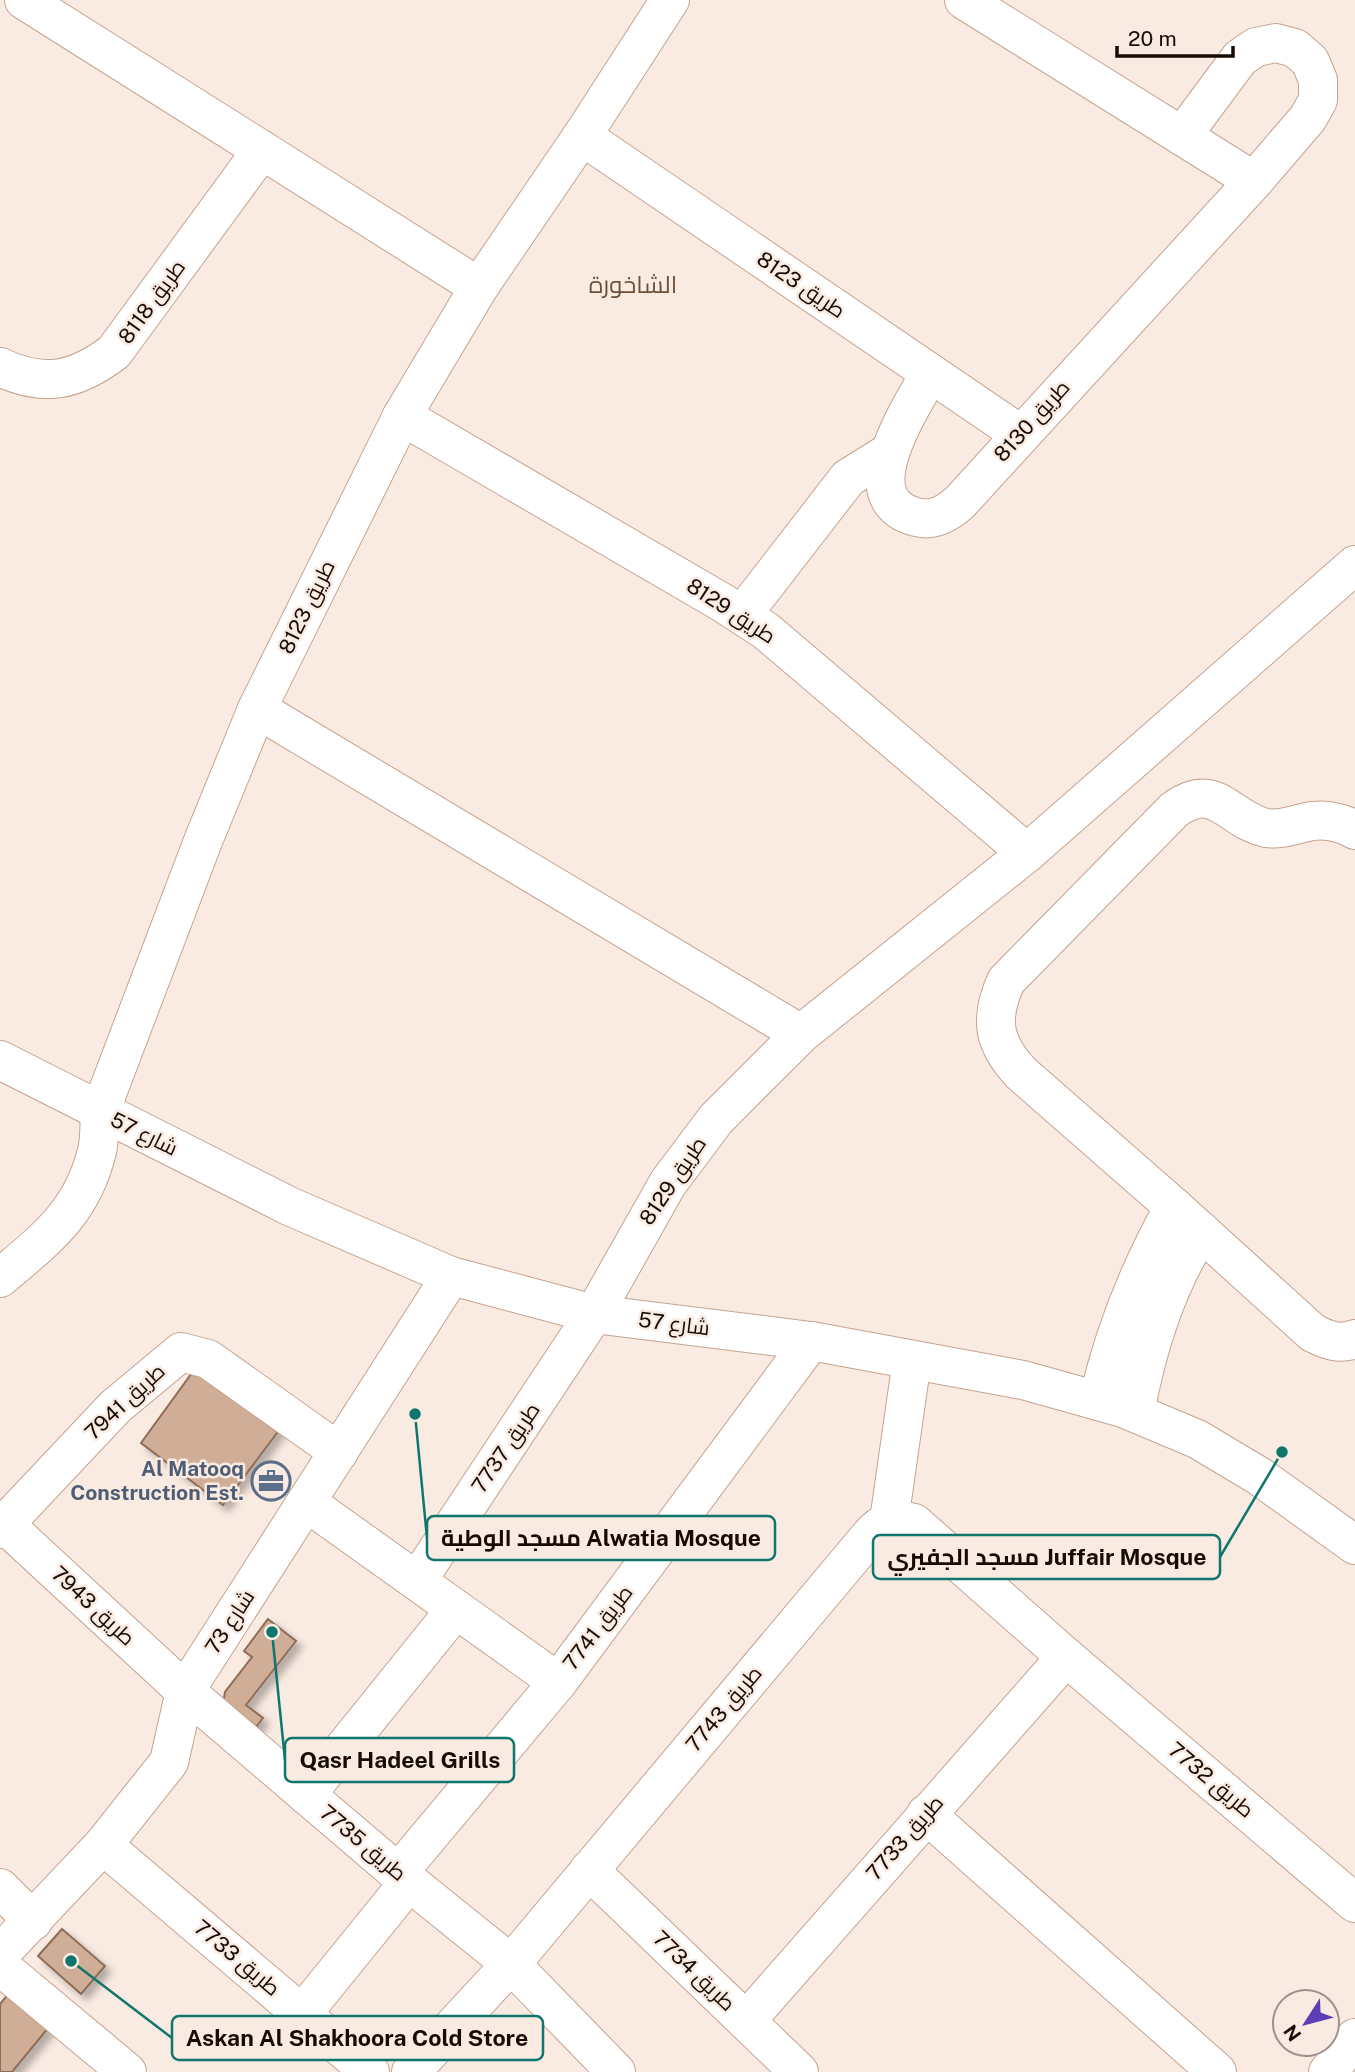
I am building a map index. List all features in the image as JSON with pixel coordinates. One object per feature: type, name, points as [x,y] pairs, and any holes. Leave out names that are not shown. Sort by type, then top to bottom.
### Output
[{"type":"street","points":[[24,0],[479,287]]},
{"type":"street","name":"طريق 8123","points":[[0,1278],[56,1230],[83,1192],[97,1149],[100,1112],[203,841],[257,709],[402,416],[479,287],[670,0]]},
{"type":"street","points":[[964,0],[1254,181]]},
{"type":"street","name":"طريق 8130","points":[[930,373],[888,453],[885,484],[891,500],[902,511],[917,518],[933,518],[948,513],[1254,181],[1308,118],[1318,100],[1318,80],[1310,61],[1295,48],[1276,43],[1256,47],[1240,58],[1182,136]]},
{"type":"street","name":"طريق 8123","points":[[582,136],[1020,434]]},
{"type":"street","name":"طريق 8118","points":[[0,367],[18,376],[44,380],[69,378],[93,368],[114,352],[262,150]]},
{"type":"street","name":"طريق 8129","points":[[402,416],[742,615],[789,650],[1027,853]]},
{"type":"street","points":[[742,615],[848,478],[888,453]]},
{"type":"street","name":"طريق 8129","points":[[594,1314],[676,1172],[716,1119],[801,1034],[1027,853],[1355,565]]},
{"type":"street","points":[[257,709],[801,1034]]},
{"type":"street","points":[[1355,830],[1335,822],[1319,821],[1273,829],[1257,826],[1224,803],[1211,799],[1185,802],[1174,810],[1006,981],[998,999],[995,1019],[998,1040],[1007,1058],[1021,1073],[1313,1332],[1329,1342],[1348,1342],[1355,1339]]},
{"type":"street","name":"شارع 57","points":[[0,1060],[289,1206],[451,1276],[594,1314],[811,1341],[1023,1380],[1098,1401],[1197,1439],[1259,1476],[1355,1545]]},
{"type":"street","points":[[1098,1401],[1108,1360],[1135,1281],[1188,1219]]},
{"type":"street","points":[[1135,1413],[1145,1362],[1165,1299],[1181,1264],[1188,1219]]},
{"type":"street","name":"شارع 73","points":[[0,1954],[103,1845],[169,1762],[186,1691],[451,1276]]},
{"type":"street","name":"طريق 7737","points":[[417,1581],[594,1314]]},
{"type":"street","name":"طريق 7741","points":[[302,2014],[403,1877],[558,1682],[811,1341]]},
{"type":"street","name":"طريق 7941","points":[[2,1525],[115,1407],[181,1352],[208,1359],[339,1452]]},
{"type":"street","points":[[912,1360],[889,1521],[914,1523],[1066,1657]]},
{"type":"street","points":[[306,1502],[558,1682]]},
{"type":"street","name":"طريق 7743","points":[[411,2072],[511,1964],[869,1536],[877,1527],[889,1521]]},
{"type":"street","name":"طريق 7943","points":[[2,1525],[186,1691]]},
{"type":"street","points":[[306,1795],[456,1609]]},
{"type":"street","name":"طريق 7733","points":[[746,2021],[1066,1657]]},
{"type":"street","name":"طريق 7732","points":[[1066,1657],[1355,1903]]},
{"type":"street","name":"طريق 7735","points":[[186,1691],[403,1877],[511,1964],[616,2072]]},
{"type":"street","points":[[926,1814],[1217,2072]]},
{"type":"street","name":"طريق 7733","points":[[103,1845],[370,2072]]},
{"type":"street","name":"طريق 7734","points":[[589,1870],[799,2072]]},
{"type":"street","points":[[0,1888],[33,1921]]},
{"type":"street","points":[[0,1966],[127,2072]]},
{"type":"street","points":[[1328,2072],[1355,2038]]},
{"type":"building","points":[[197,1366],[280,1429],[223,1505],[141,1443]]},
{"type":"building","points":[[268,1619],[296,1641],[246,1705],[263,1718],[253,1731],[223,1704],[225,1692],[252,1657],[244,1651]]},
{"type":"building","points":[[62,1929],[105,1966],[81,1994],[38,1956]]},
{"type":"building","points":[[9,1993],[49,2027],[12,2072],[0,2072],[0,2004]]},
{"type":"place","name":"مسجد الوطية Alwatia Mosque","points":[[415,1414]]},
{"type":"place","name":"مسجد الجفيري Juffair Mosque","points":[[1282,1452]]},
{"type":"place","name":"Al Matooq Construction Est.","points":[[271,1481]]},
{"type":"place","name":"Qasr Hadeel Grills","points":[[272,1632]]},
{"type":"place","name":"Askan Al Shakhoora Cold Store","points":[[71,1961]]},
{"type":"district","name":"الشاخورة","points":[[633,285]]}]
